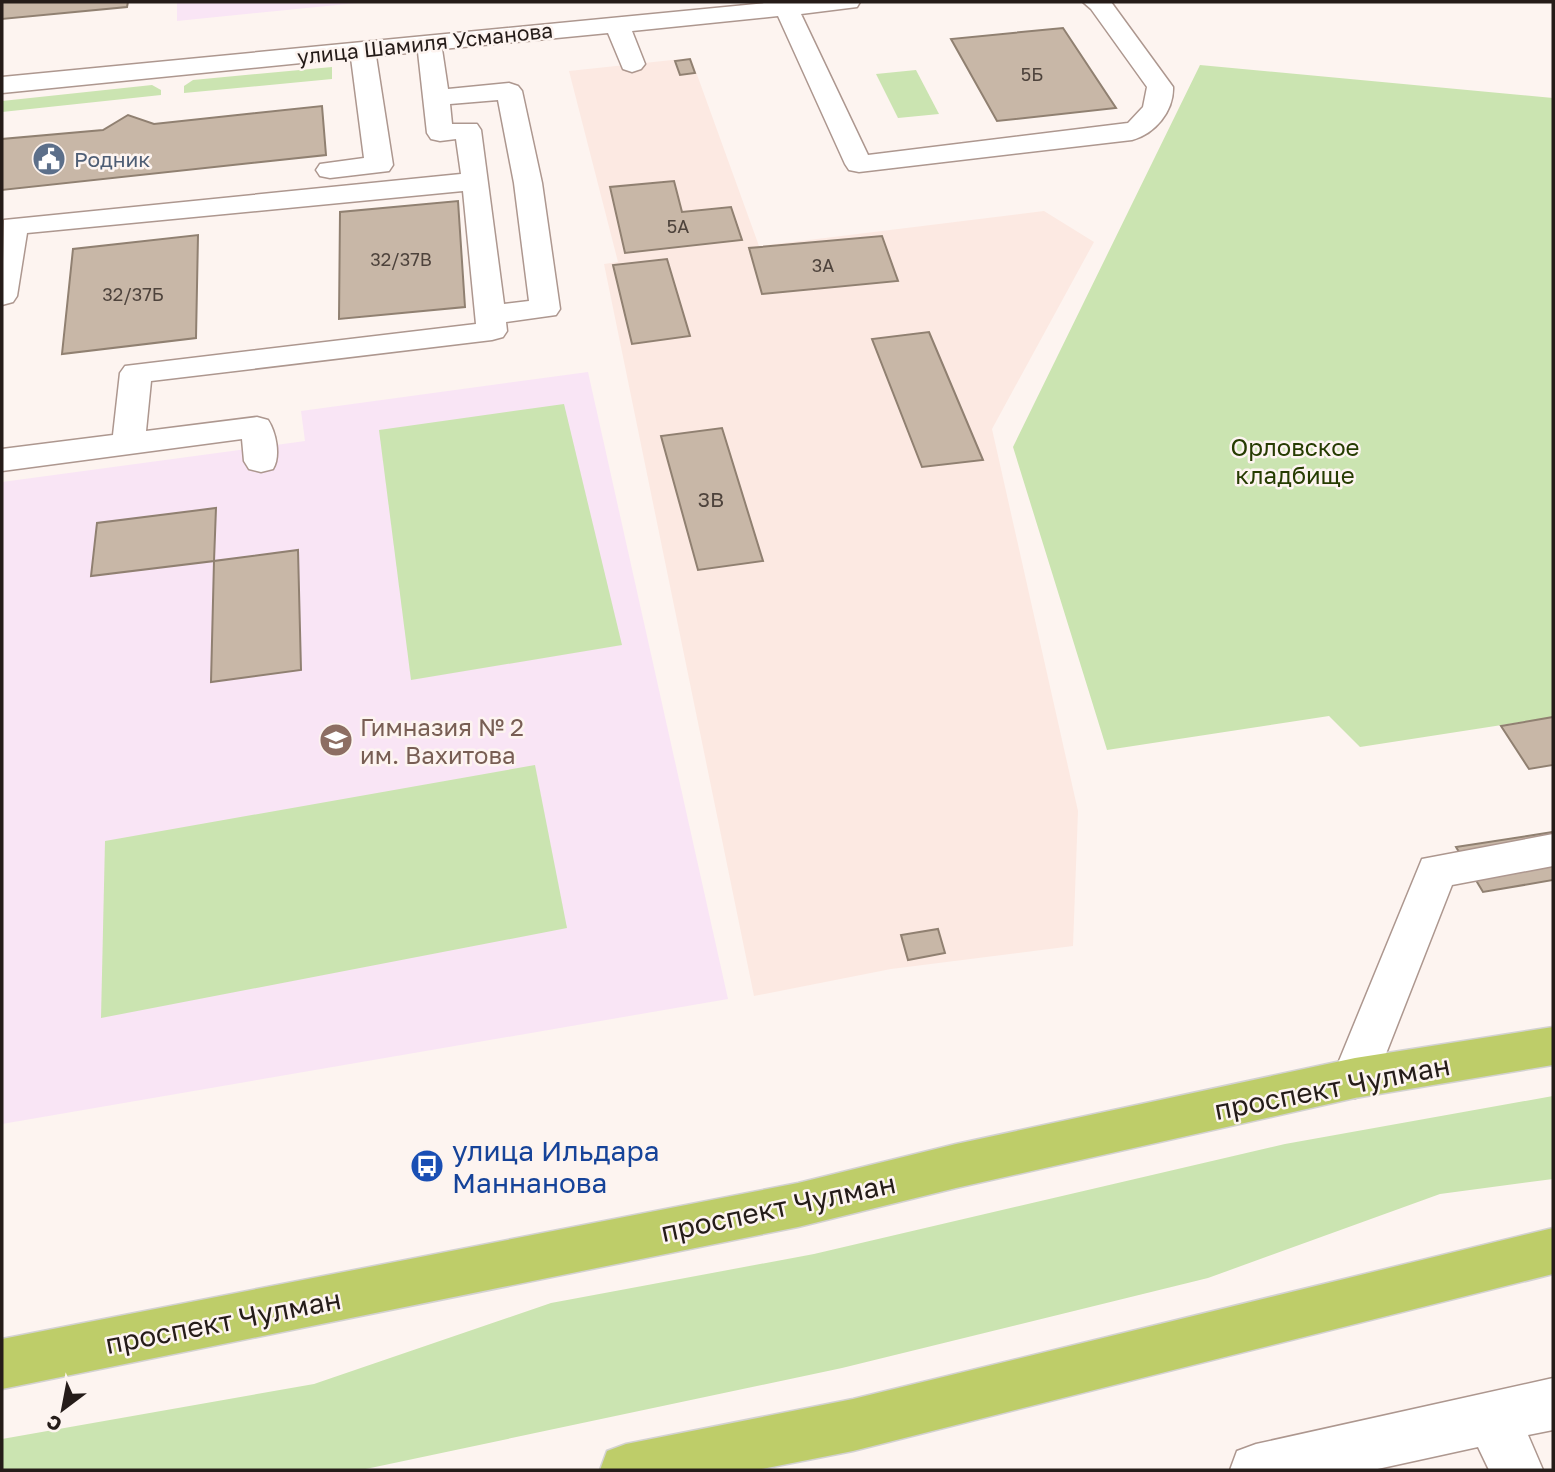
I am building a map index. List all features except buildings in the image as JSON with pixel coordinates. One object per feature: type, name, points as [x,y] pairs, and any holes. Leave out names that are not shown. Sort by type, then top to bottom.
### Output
[{"type":"main road","name":"проспект Чулман","points":[[2,1364],[798,1205],[956,1166],[1355,1078],[1553,1046]]},
{"type":"main road","points":[[626,1470],[853,1424],[1553,1251]]},
{"type":"street","name":"улица Шамиля Усманова","points":[[2,85],[429,43],[565,20],[617,24],[848,2]]},
{"type":"street","points":[[786,8],[859,164],[1132,132],[1141,128],[1159,99],[1160,87],[1100,4],[1095,2]]},
{"type":"street","points":[[617,24],[632,64]]},
{"type":"street","points":[[128,444],[136,373],[492,331],[468,130],[440,133],[429,43]]},
{"type":"street","points":[[2,205],[379,165],[362,49]]},
{"type":"street","points":[[436,98],[509,91],[528,183],[545,309],[490,314]]},
{"type":"street","points":[[2,296],[14,226],[476,181]]},
{"type":"street","points":[[2,460],[257,427],[261,461]]},
{"type":"street","points":[[1355,1078],[1437,871],[1553,850]]},
{"type":"street","points":[[1256,1470],[1553,1404]]},
{"type":"street","points":[[1491,1418],[1517,1470]]},
{"type":"shaded area","points":[[177,2],[367,2],[177,21]]},
{"type":"shaded area","points":[[691,58],[759,246],[1044,211],[1094,242],[992,429],[1078,811],[1073,946],[891,969],[754,996],[604,264],[618,262],[569,71]]},
{"type":"shaded area","name":"Гимназия № 2 им. Вахитова","points":[[588,372],[728,999],[2,1124],[2,482],[305,441],[301,411]]},
{"type":"green space","name":"Орловское кладбище","points":[[1200,65],[1553,98],[1553,717],[1360,747],[1329,716],[1107,750],[1013,447]]},
{"type":"green space","points":[[332,67],[332,79],[184,93],[184,86],[193,80]]},
{"type":"green space","points":[[916,70],[939,114],[898,118],[876,74]]},
{"type":"green space","points":[[152,85],[161,90],[161,95],[2,112],[2,101]]},
{"type":"green space","points":[[564,404],[622,645],[411,680],[379,430]]},
{"type":"green space","points":[[535,765],[567,928],[101,1018],[105,841]]},
{"type":"green space","points":[[1553,1096],[1553,1179],[1440,1194],[1208,1278],[842,1368],[361,1470],[2,1470],[2,1439],[314,1384],[551,1303],[814,1254],[1285,1144]]},
{"type":"place","name":"Родник","points":[[49,159]]},
{"type":"place","name":"Гимназия № 2 им. Вахитова","points":[[336,740]]},
{"type":"place","name":"улица Ильдара Маннанова","points":[[427,1166]]}]
